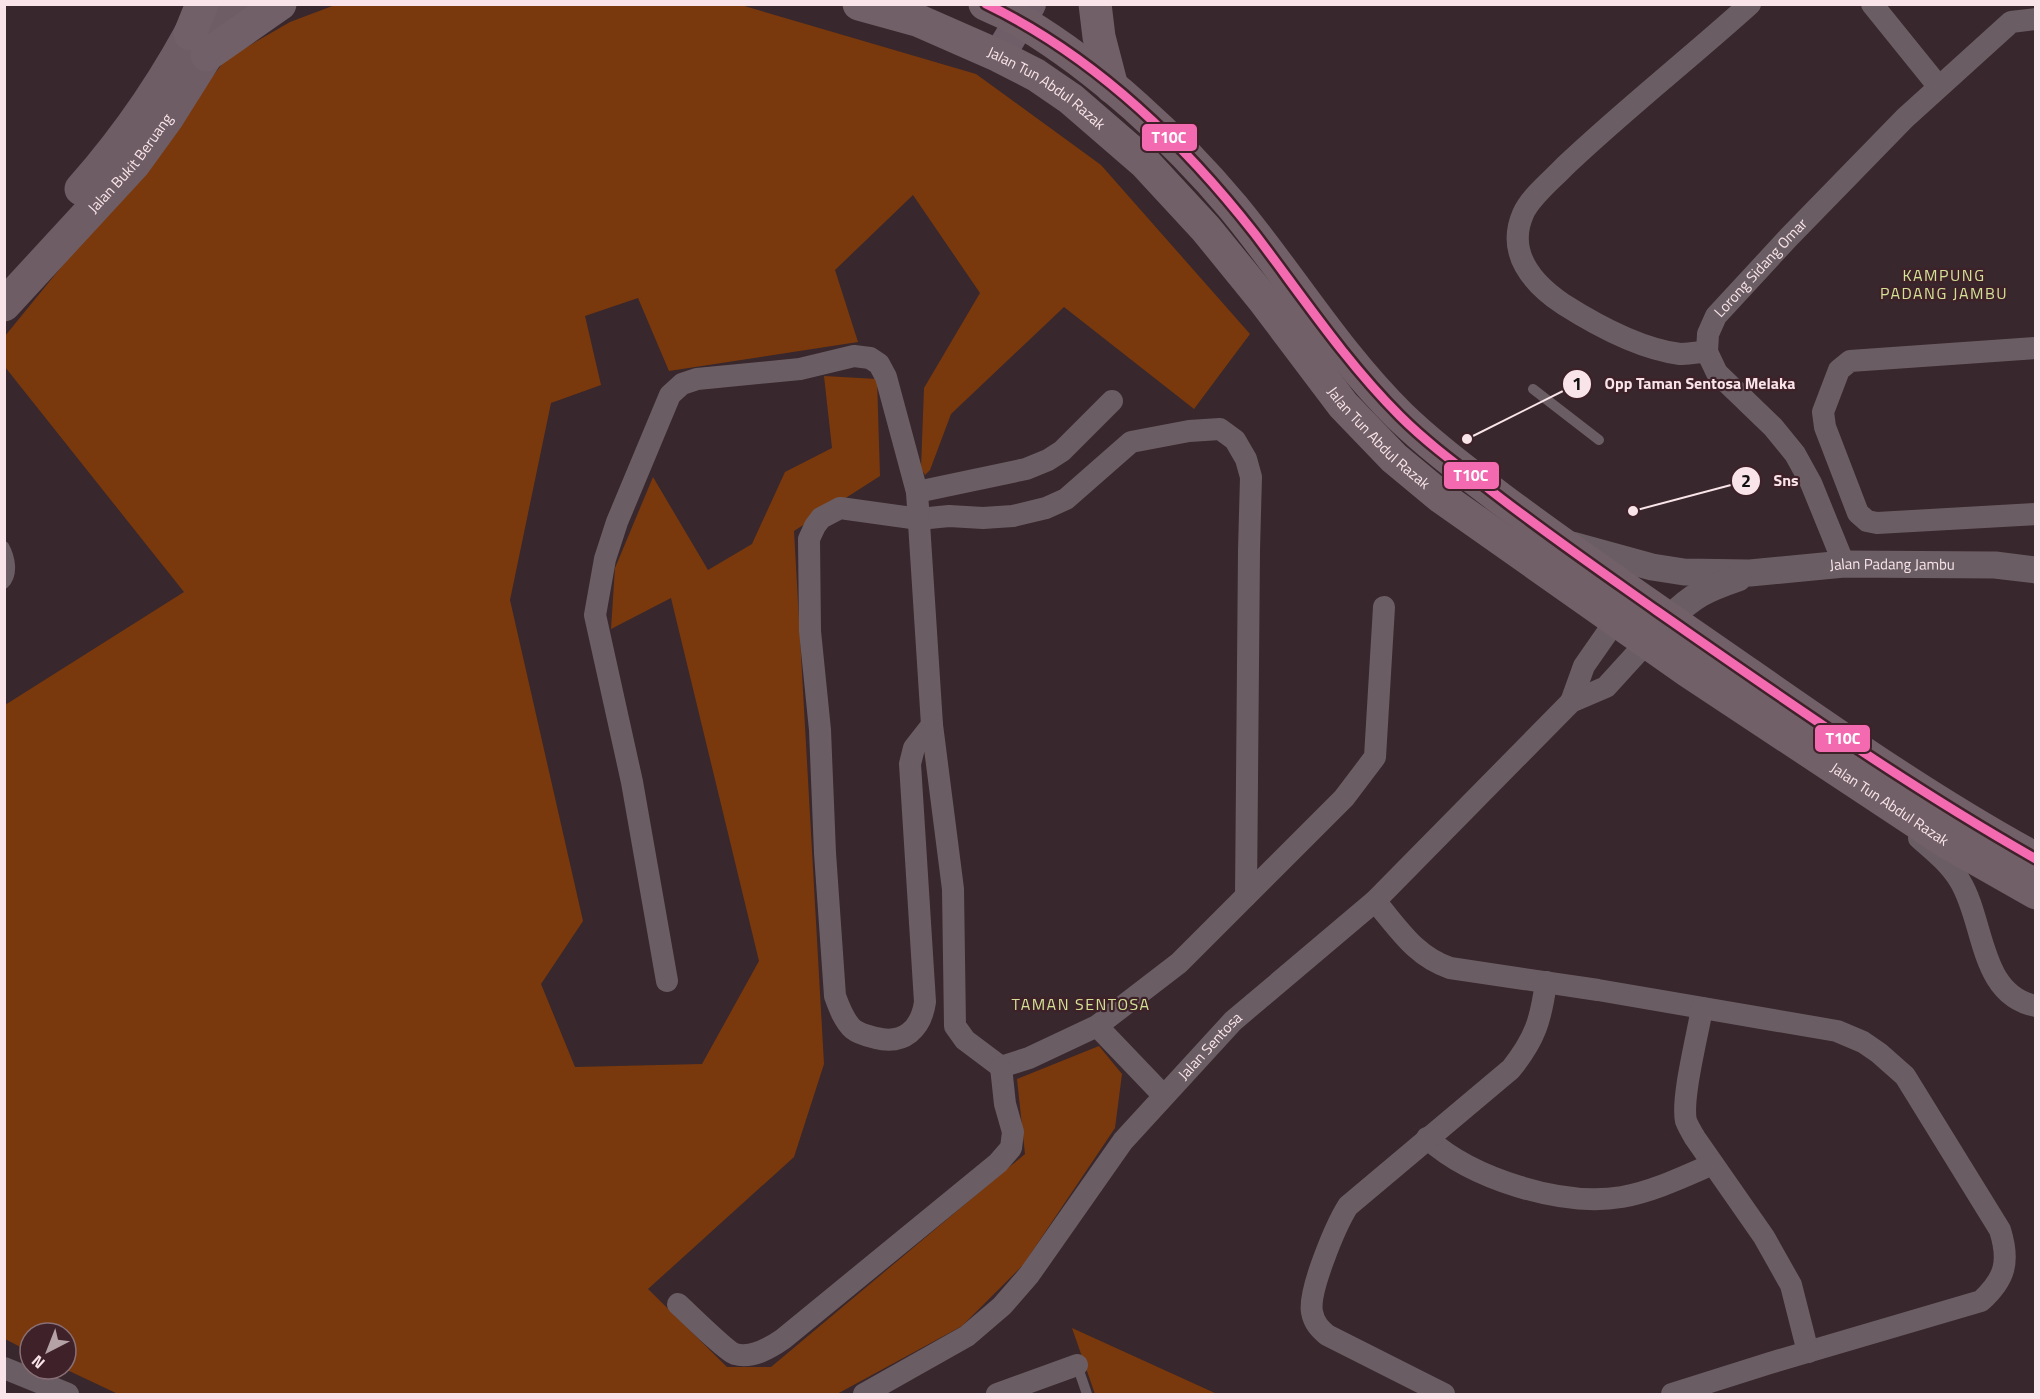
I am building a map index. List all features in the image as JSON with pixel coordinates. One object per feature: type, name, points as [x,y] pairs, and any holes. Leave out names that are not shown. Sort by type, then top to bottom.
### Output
[{"type":"highway","points":[[201,24],[280,4]]},
{"type":"highway","name":"Jalan Tun Abdul Razak","points":[[860,4],[917,20],[999,56],[1036,75],[1071,99],[1145,163],[1206,229],[1263,299],[1343,405],[1394,458],[1441,497],[1647,642],[1948,843],[2036,893]]},
{"type":"highway","name":"Jalan Tun Abdul Razak","points":[[985,4],[1024,12],[1054,43],[1112,87],[1176,145],[1232,207],[1351,361],[1399,415],[1434,446],[1557,541],[1882,766],[1992,835],[2036,859]]},
{"type":"highway","points":[[1095,4],[1099,37],[1112,87]]},
{"type":"main road","name":"Jalan Bukit Beruang","points":[[4,273],[107,159],[201,24],[233,4]]},
{"type":"main road","points":[[999,56],[1024,12]]},
{"type":"main road","name":"Jalan Bukit Beruang","points":[[4,305],[134,164],[168,117],[201,24]]},
{"type":"street","points":[[1750,4],[1593,140],[1542,189],[1523,212],[1517,238],[1522,264],[1538,283],[1561,303],[1579,314],[1642,344],[1680,354],[1707,352],[1717,373],[1773,428],[1795,454],[1811,483],[1844,564]]},
{"type":"street","points":[[1872,4],[1939,87]]},
{"type":"street","name":"Lorong Sidang Omar","points":[[1707,352],[1708,334],[1716,316],[1797,228],[1939,87],[2011,22],[2036,19]]},
{"type":"street","points":[[2036,348],[1850,361],[1839,370],[1823,411],[1825,427],[1858,513],[1867,521],[1877,523],[2036,514]]},
{"type":"street","points":[[667,981],[632,782],[595,615],[605,559],[617,522],[670,395],[682,384],[697,379],[800,369],[854,356],[870,358],[879,364],[886,377],[917,492],[932,725],[953,889],[955,1026],[965,1040],[1001,1067],[1005,1104],[1013,1131],[1011,1148],[998,1163],[783,1339],[766,1350],[746,1356],[733,1354],[678,1304]]},
{"type":"street","points":[[917,492],[1026,470],[1048,460],[1062,451],[1112,401]]},
{"type":"street","points":[[932,725],[914,748],[910,764],[924,990],[923,1014],[919,1024],[909,1034],[901,1038],[885,1040],[867,1036],[854,1029],[840,1010],[835,996],[825,853],[820,730],[810,632],[809,539],[815,526],[821,518],[840,508],[919,519],[949,516],[983,518],[1013,516],[1046,508],[1066,499],[1131,442],[1189,431],[1220,429],[1235,440],[1246,459],[1251,477],[1246,896]]},
{"type":"street","name":"Jalan Padang Jambu","points":[[1557,541],[1652,567],[1684,572],[1750,573],[1844,564],[1995,565],[2036,570]]},
{"type":"street","name":"Jalan Padang Jambu","points":[[1669,619],[1688,600],[1708,589],[1750,573]]},
{"type":"street","points":[[1640,599],[1654,621],[1654,632],[1647,642]]},
{"type":"street","points":[[1001,1067],[1029,1058],[1097,1026],[1179,963],[1344,798],[1374,757],[1384,607]]},
{"type":"street","name":"Jalan Sentosa","points":[[1571,702],[1584,666],[1616,620]]},
{"type":"street","name":"Jalan Sentosa","points":[[864,1395],[967,1336],[1002,1306],[1029,1275],[1123,1141],[1233,1021],[1375,901],[1571,702],[1606,687],[1647,642]]},
{"type":"street","points":[[1860,784],[1949,866],[1969,899],[1990,966],[2006,993],[2025,1004],[2036,1006]]},
{"type":"street","points":[[1375,901],[1420,953],[1434,963],[1450,968],[1837,1031],[1863,1042],[1905,1076],[2000,1230],[2006,1247],[2005,1262],[2000,1279],[1981,1301],[1672,1395]]},
{"type":"street","points":[[1444,1395],[1327,1335],[1317,1326],[1312,1313],[1312,1298],[1339,1221],[1348,1206],[1511,1069],[1536,1030],[1543,1008],[1546,982]]},
{"type":"street","points":[[1702,1008],[1689,1078],[1686,1121],[1695,1138],[1764,1237],[1791,1286],[1808,1352]]},
{"type":"street","points":[[1097,1026],[1163,1095]]},
{"type":"street","points":[[1428,1138],[1440,1150],[1475,1170],[1541,1194],[1588,1198],[1620,1197],[1652,1190],[1713,1164]]},
{"type":"street","points":[[997,1395],[1077,1365]]},
{"type":"street","points":[[4,1368],[68,1395]]},
{"type":"lane","points":[[1533,389],[1599,440]]},
{"type":"lane","points":[[4,546],[11,560],[8,581],[4,584]]},
{"type":"lane","points":[[1077,1365],[1087,1395]]},
{"type":"shaded area","points":[[335,5],[741,5],[976,74],[1101,165],[1250,334],[1194,409],[1064,307],[951,414],[930,470],[925,475],[921,468],[924,388],[980,293],[913,195],[835,270],[858,342],[669,371],[638,298],[585,316],[601,385],[551,403],[510,600],[583,921],[541,984],[575,1067],[702,1064],[759,961],[671,598],[611,629],[615,568],[653,477],[708,570],[752,544],[785,472],[832,448],[824,376],[877,379],[880,476],[794,531],[824,1064],[794,1157],[648,1289],[727,1367],[771,1367],[1025,1154],[1017,1079],[1099,1046],[1122,1074],[1115,1128],[1023,1265],[962,1326],[837,1394],[118,1394],[78,1375],[78,1321],[18,1321],[18,1346],[5,1339],[5,705],[184,592],[5,367],[5,336],[142,168],[226,59],[290,22]]},
{"type":"shaded area","points":[[1072,1328],[1217,1394],[1095,1394]]},
{"type":"transit line","name":"T10C","points":[[986,4],[1063,49],[1099,75],[1166,134],[1198,166],[1255,234],[1324,328],[1361,373],[1420,435],[1570,550],[1657,611],[1891,770],[2036,859]]},
{"type":"place","name":"Opp Taman Sentosa Melaka","points":[[1467,439]]},
{"type":"place","name":"Sns","points":[[1633,511]]},
{"type":"district","name":"KAMPUNG PADANG JAMBU","points":[[1944,284]]},
{"type":"district","name":"TAMAN SENTOSA","points":[[1081,1004]]}]
